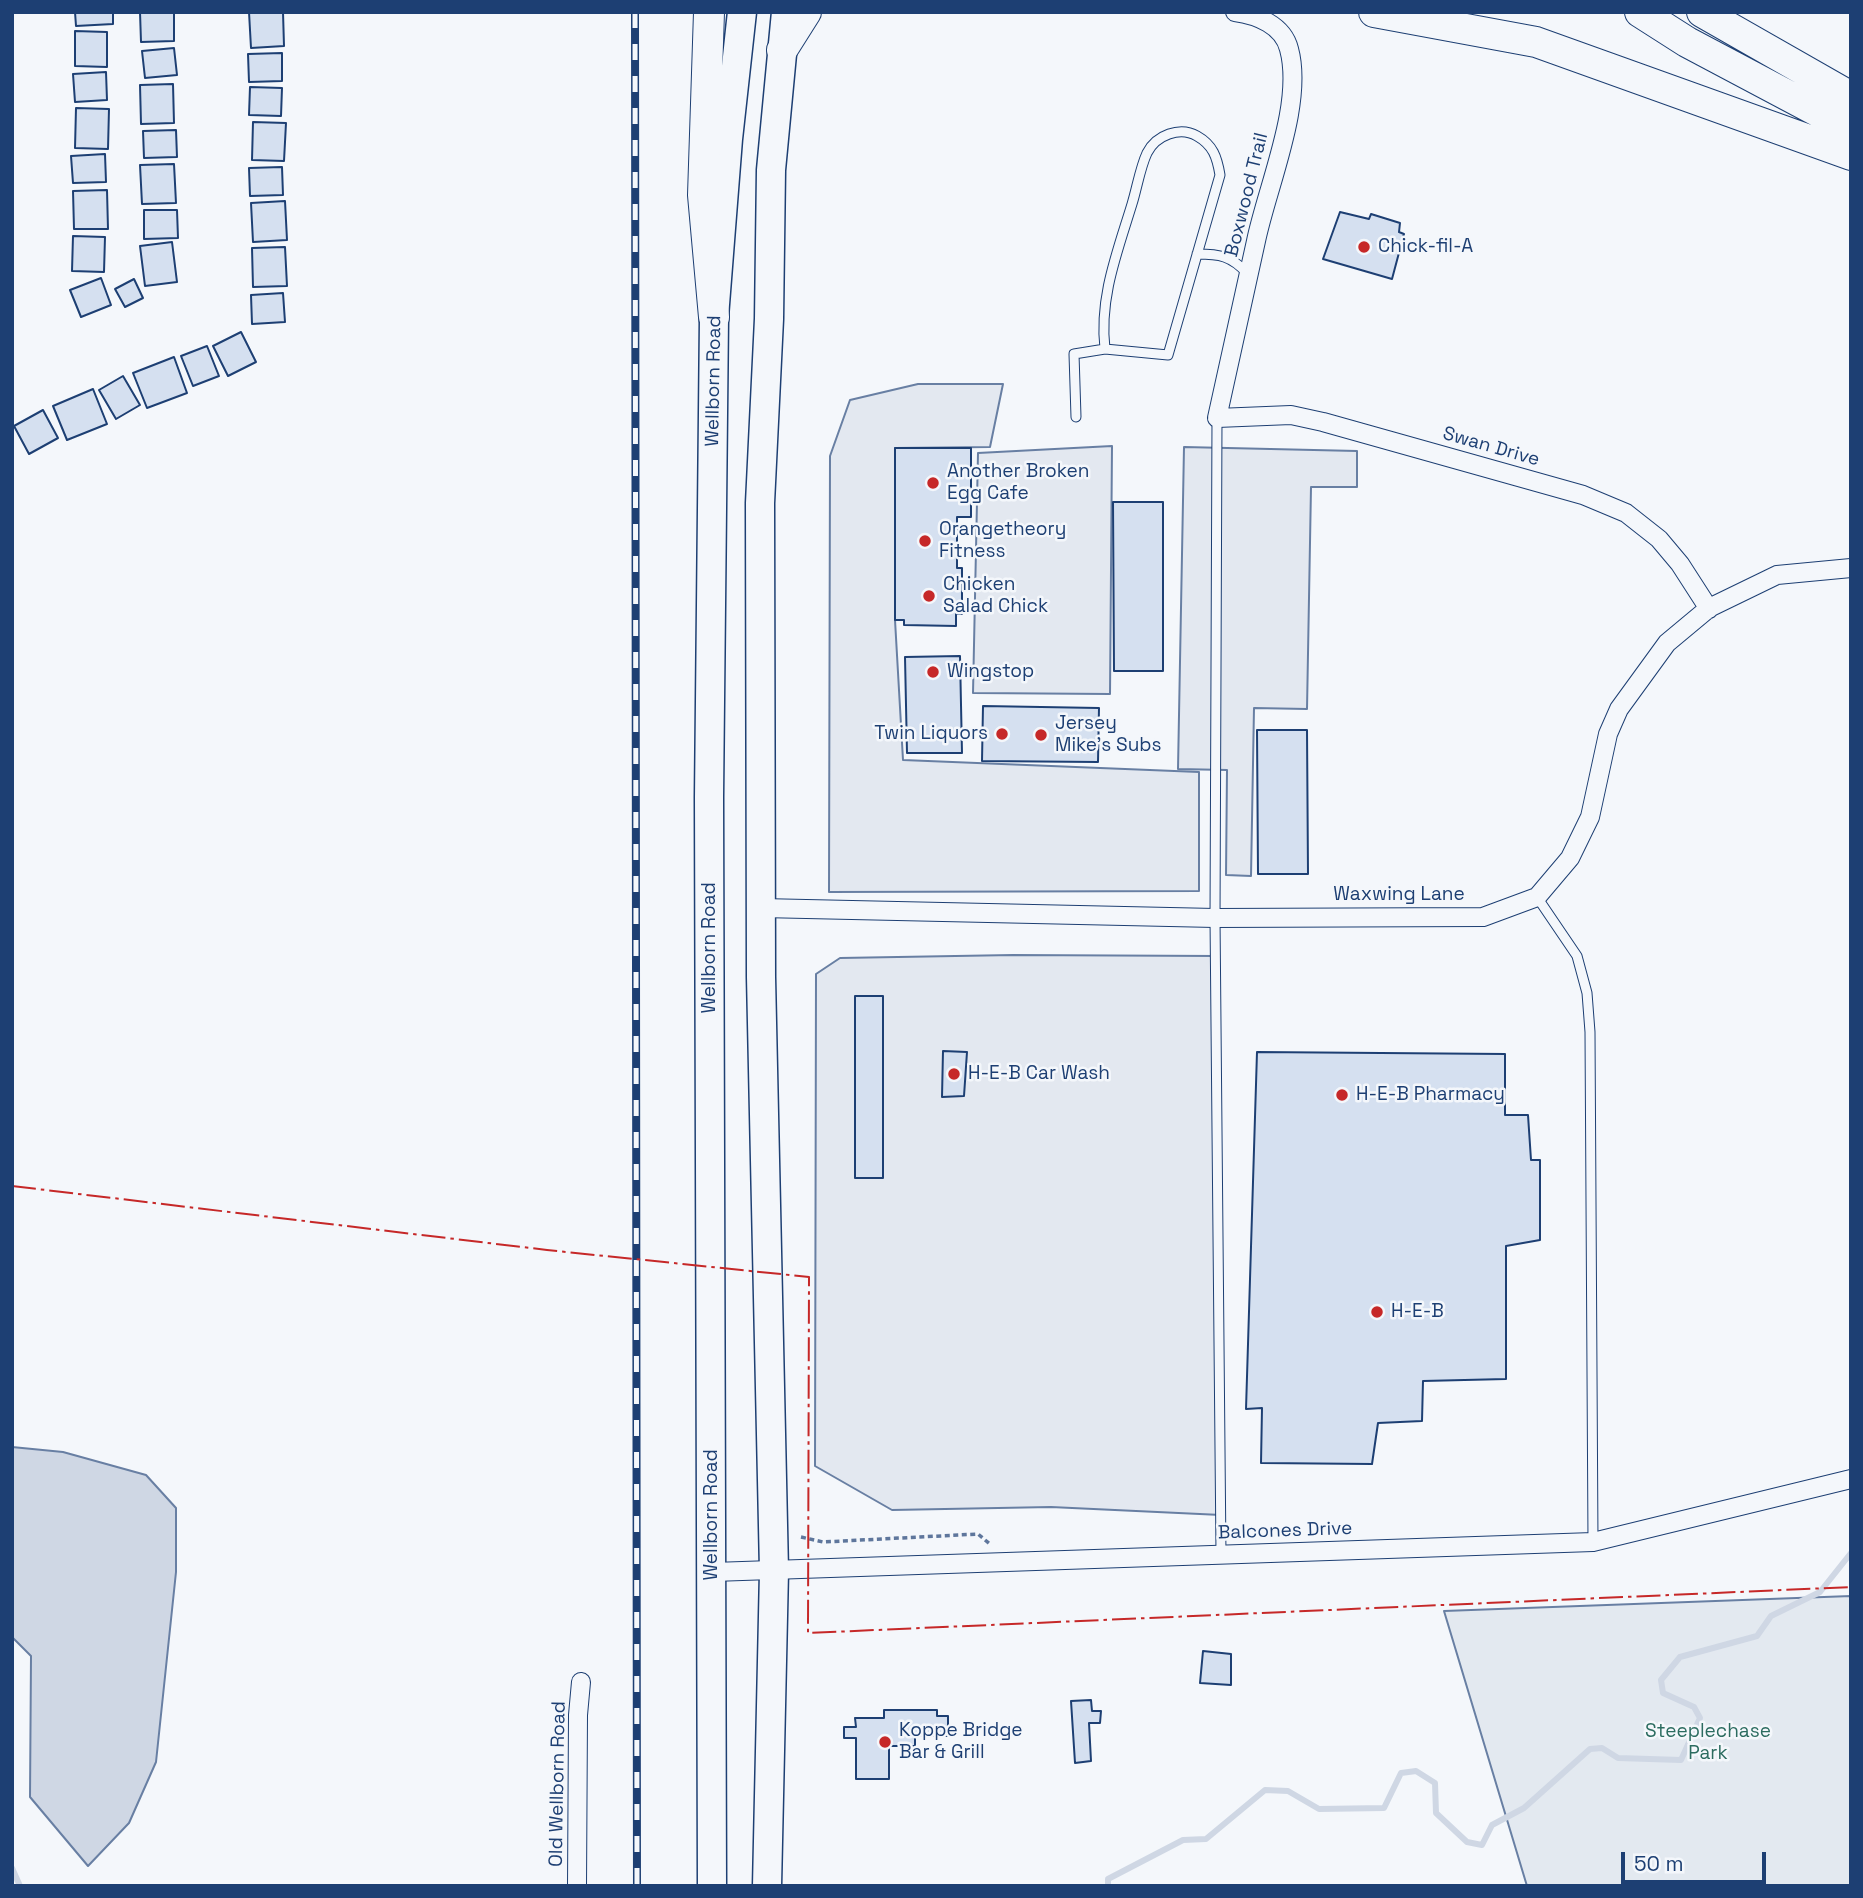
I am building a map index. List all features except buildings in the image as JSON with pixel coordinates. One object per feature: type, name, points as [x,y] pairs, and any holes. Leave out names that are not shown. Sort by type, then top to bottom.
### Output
[{"type":"highway","points":[[709,12],[703,195],[714,317]]},
{"type":"highway","points":[[782,50],[806,12]]},
{"type":"highway","points":[[1374,12],[1536,42],[1851,155]]},
{"type":"highway","points":[[1640,12],[1687,42],[1851,129]]},
{"type":"highway","points":[[1702,12],[1851,97]]},
{"type":"main road","name":"Wellborn Road","points":[[712,1886],[709,797],[714,317],[728,139],[742,12]]},
{"type":"main road","points":[[767,1886],[774,1571],[761,908],[760,502],[769,318],[771,170],[786,12]]},
{"type":"street","name":"Boxwood Trail","points":[[1217,418],[1251,267],[1280,160],[1292,72],[1289,46],[1277,29],[1264,19],[1235,12]]},
{"type":"street","name":"Swan Drive","points":[[1217,418],[1291,415],[1583,495],[1626,513],[1659,539],[1680,564],[1709,609]]},
{"type":"street","points":[[1537,897],[1570,858],[1590,817],[1608,734],[1619,709],[1667,643],[1709,609],[1777,575],[1851,568]]},
{"type":"street","name":"Waxwing Lane","points":[[761,908],[1215,918],[1483,916],[1537,897]]},
{"type":"street","name":"Balcones Drive","points":[[713,1572],[1593,1542],[1851,1479]]},
{"type":"street","name":"Old Wellborn Road","points":[[577,1886],[578,1715],[581,1682]]},
{"type":"lane","points":[[1076,417],[1074,354],[1105,349],[1168,355],[1220,175],[1217,154],[1204,140],[1190,131],[1169,133],[1148,151],[1105,290],[1105,349]]},
{"type":"lane","points":[[1197,254],[1219,254],[1251,267]]},
{"type":"lane","points":[[1217,418],[1215,918],[1221,1554]]},
{"type":"lane","points":[[1537,897],[1577,956],[1587,993],[1590,1032],[1593,1542]]},
{"type":"path","points":[[801,1537],[824,1542],[978,1534],[1011,1562]]},
{"type":"green space","name":"Steeplechase Park","points":[[1851,1596],[1851,1886],[1527,1886],[1444,1611]]},
{"type":"shaded area","points":[[918,384],[1003,384],[990,447],[895,448],[895,620],[903,760],[1199,772],[1199,891],[829,892],[830,456],[850,400]]},
{"type":"shaded area","points":[[1112,446],[1110,694],[973,693],[978,453]]},
{"type":"shaded area","points":[[1184,447],[1357,451],[1357,487],[1311,487],[1307,709],[1254,708],[1251,876],[1226,875],[1227,770],[1178,769]]},
{"type":"shaded area","points":[[1216,956],[1221,1515],[1051,1507],[892,1510],[815,1466],[816,974],[840,958]]},
{"type":"shaded area","points":[[12,1447],[63,1452],[146,1475],[176,1508],[176,1572],[156,1762],[129,1823],[88,1866],[30,1797],[31,1656],[12,1637]]},
{"type":"waterway","points":[[1108,1886],[1108,1879],[1183,1840],[1206,1839],[1265,1790],[1288,1791],[1319,1809],[1384,1808],[1401,1773],[1416,1771],[1435,1783],[1436,1813],[1467,1842],[1482,1845],[1492,1825],[1524,1808],[1590,1749],[1602,1748],[1618,1758],[1681,1760],[1700,1718],[1694,1707],[1663,1693],[1661,1680],[1680,1657],[1757,1636],[1771,1616],[1820,1592],[1851,1553]]},
{"type":"waterway","points":[[12,1868],[20,1886]]},
{"type":"railway","points":[[635,12],[637,1886]]},
{"type":"power","points":[[12,1186],[547,1250],[809,1277],[808,1633],[1851,1587]]},
{"type":"place","name":"Chick-fil-A","points":[[1364,247]]},
{"type":"place","name":"Another Broken Egg Cafe","points":[[933,483]]},
{"type":"place","name":"Orangetheory Fitness","points":[[925,541]]},
{"type":"place","name":"Chicken Salad Chick","points":[[929,596]]},
{"type":"place","name":"Wingstop","points":[[933,672]]},
{"type":"place","name":"Twin Liquors","points":[[1002,734]]},
{"type":"place","name":"Jersey Mike's Subs","points":[[1041,735]]},
{"type":"place","name":"H-E-B Car Wash","points":[[954,1074]]},
{"type":"place","name":"H-E-B Pharmacy","points":[[1342,1095]]},
{"type":"place","name":"H-E-B","points":[[1377,1312]]},
{"type":"place","name":"Koppe Bridge Bar & Grill","points":[[885,1742]]}]
